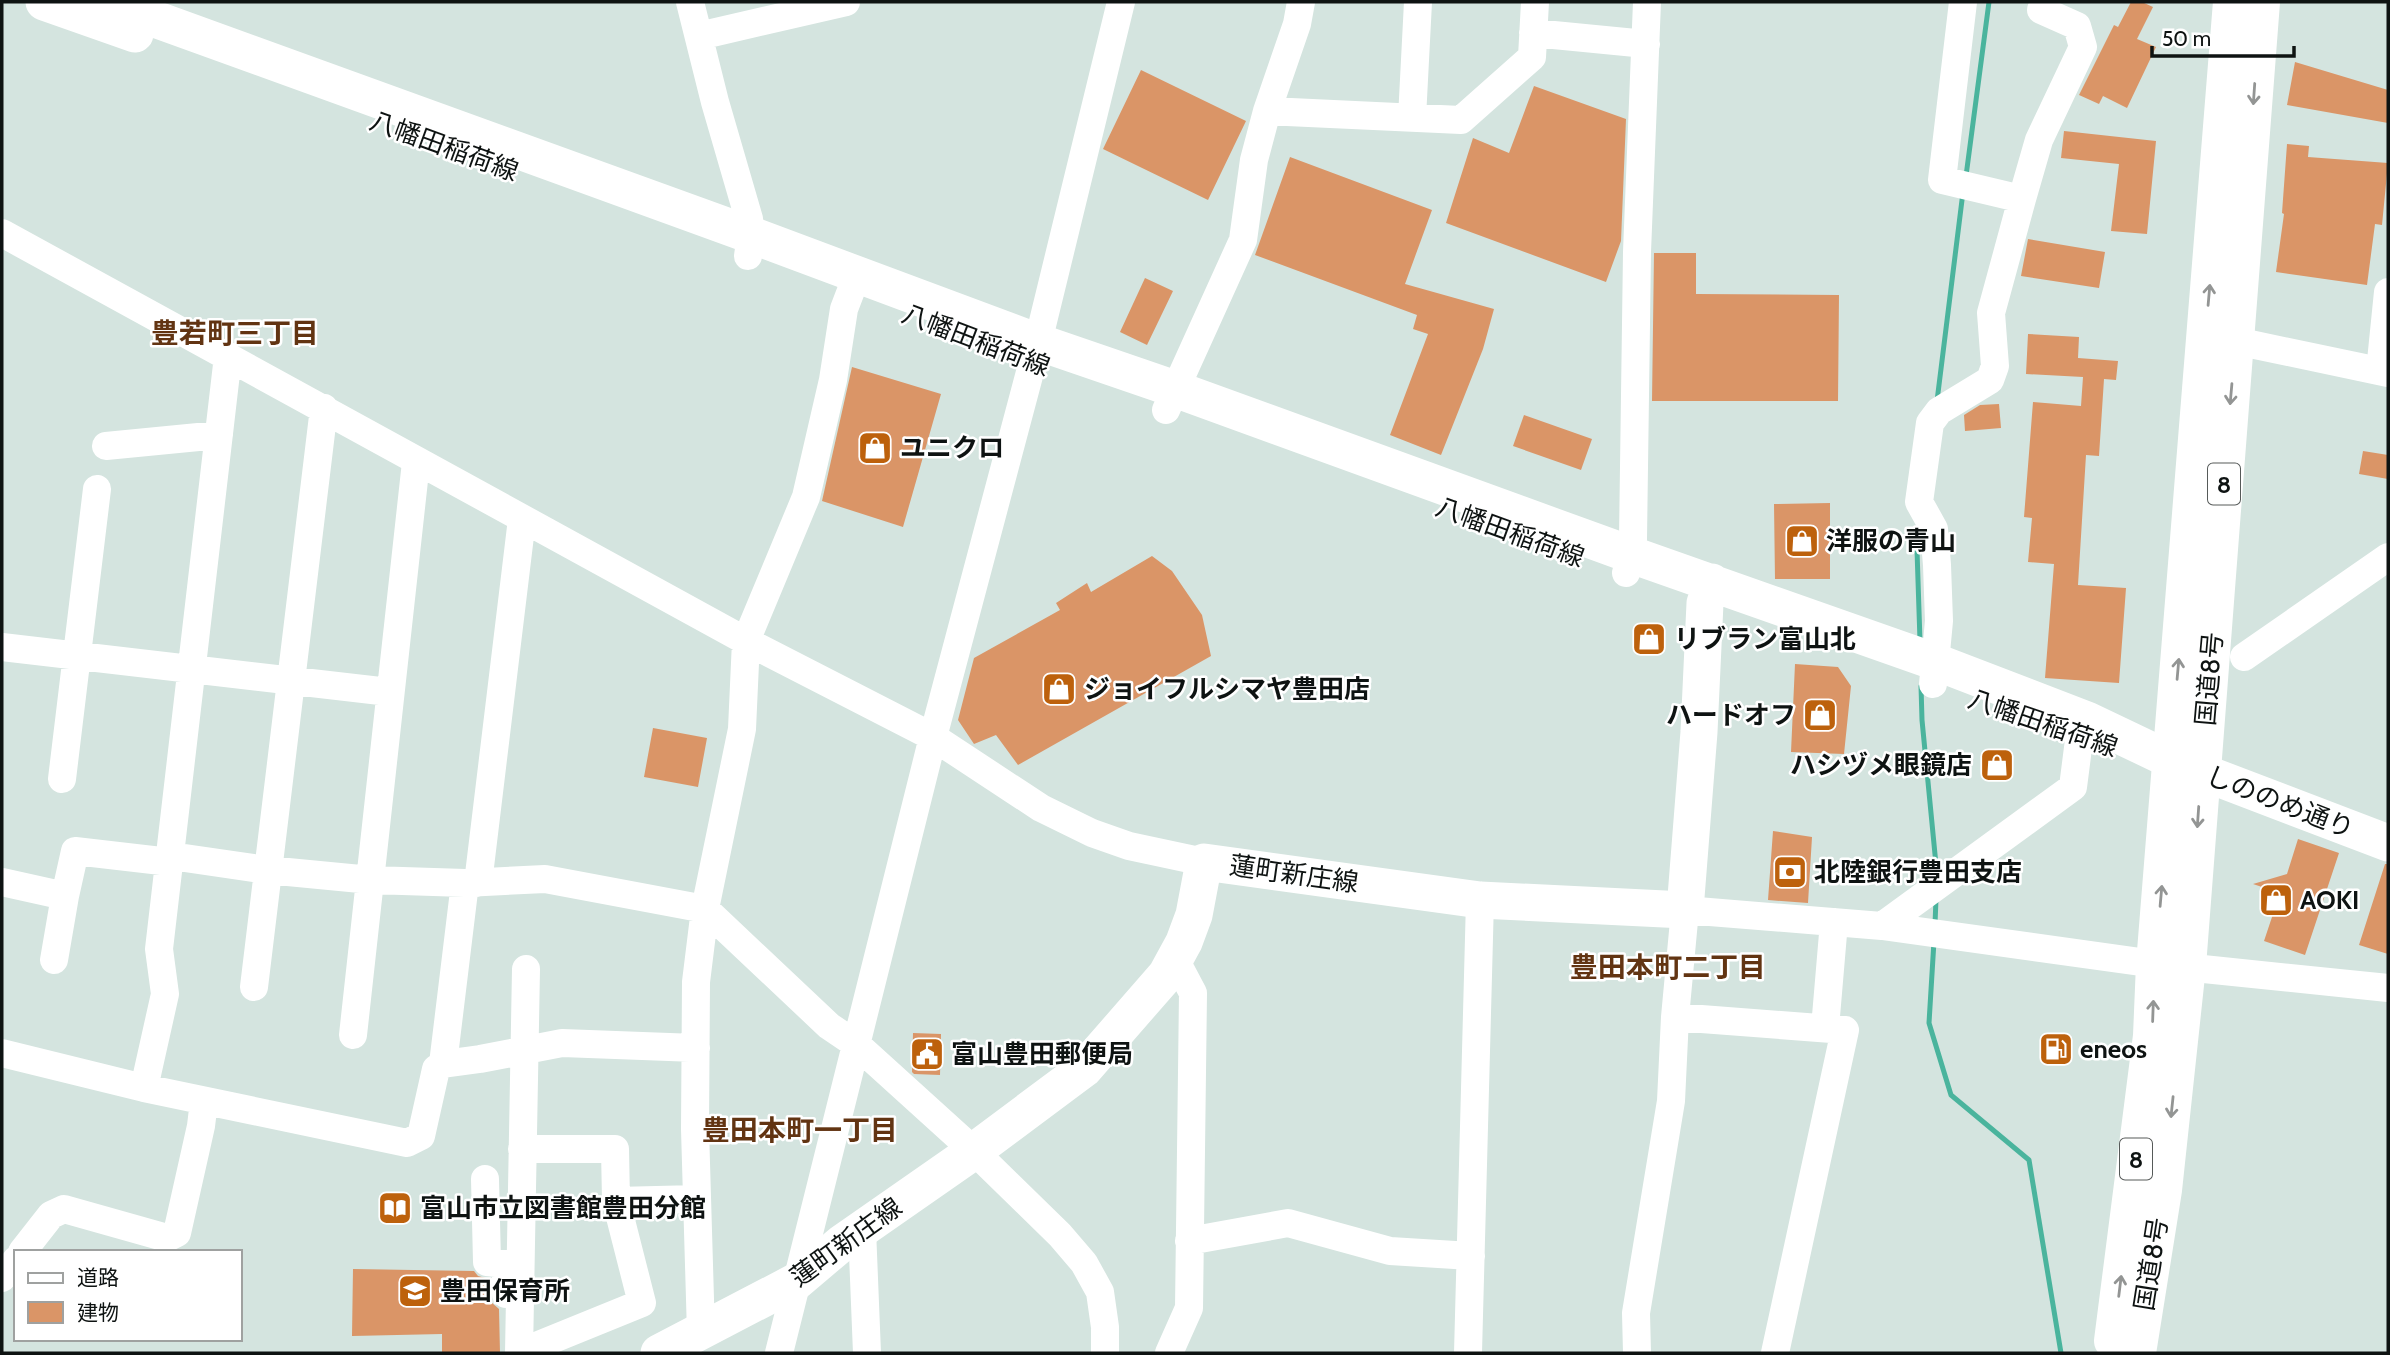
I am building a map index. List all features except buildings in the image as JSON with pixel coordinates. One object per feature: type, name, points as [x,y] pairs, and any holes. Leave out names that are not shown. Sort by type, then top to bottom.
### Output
[{"type":"highway","name":"国道8号","points":[[2137,1353],[2163,1190],[2171,965],[2187,767],[2232,2]]},
{"type":"highway","name":"国道8号","points":[[2187,767],[2236,341],[2261,2]]},
{"type":"highway","name":"国道8号","points":[[2112,1353],[2152,1036],[2171,965]]},
{"type":"main road","name":"八幡田稲荷線","points":[[44,2],[749,246],[1035,352],[1934,673],[2087,720],[2187,767]]},
{"type":"main road","name":"八幡田稲荷線","points":[[108,2],[749,246]]},
{"type":"main road","points":[[1685,910],[1709,592]]},
{"type":"main road","name":"八幡田稲荷線","points":[[1934,673],[2079,740],[2187,767]]},
{"type":"main road","name":"しののめ通り","points":[[2187,767],[2388,843]]},
{"type":"main road","name":"蓮町新庄線","points":[[659,1353],[797,1281],[862,1229],[974,1152],[1084,1069],[1166,975],[1194,915],[1204,862],[1480,900],[1685,910]]},
{"type":"street","points":[[690,2],[715,102],[749,219],[749,246]]},
{"type":"street","points":[[699,36],[810,6],[846,2]]},
{"type":"street","points":[[779,1353],[933,737],[1035,352],[1121,2]]},
{"type":"street","points":[[1171,399],[1243,240],[1254,160],[1267,111],[1297,24],[1301,2]]},
{"type":"street","points":[[1412,118],[1418,2]]},
{"type":"street","points":[[1267,111],[1461,120],[1532,57],[1535,2]]},
{"type":"street","points":[[1629,564],[1647,2]]},
{"type":"street","points":[[1963,2],[1942,180],[2022,200]]},
{"type":"street","points":[[1934,673],[1939,621],[1934,529],[1919,502],[1930,423],[1940,411],[1990,380],[1996,366],[1991,313],[2039,140],[2083,47],[2077,26],[2035,5]]},
{"type":"street","points":[[1533,33],[1646,44]]},
{"type":"street","points":[[2,233],[746,641],[933,737],[1041,808],[1093,833],[1129,846],[1204,862]]},
{"type":"street","points":[[701,1333],[696,1199],[696,982],[705,909],[742,729],[746,641],[806,498],[833,380],[844,309],[854,284]]},
{"type":"street","points":[[2236,341],[2384,372],[2388,292]]},
{"type":"street","points":[[144,1088],[165,994],[159,949],[228,356]]},
{"type":"street","points":[[254,987],[324,408]]},
{"type":"street","points":[[106,446],[219,435]]},
{"type":"street","points":[[353,1035],[416,462]]},
{"type":"street","points":[[62,779],[97,489]]},
{"type":"street","points":[[443,1063],[522,519]]},
{"type":"street","points":[[2244,657],[2388,557]]},
{"type":"street","points":[[2,647],[389,692]]},
{"type":"street","points":[[1882,926],[2073,787],[2079,740]]},
{"type":"street","points":[[54,960],[75,851],[371,880],[471,883],[545,879],[705,909],[829,1026],[857,1045],[974,1152],[1060,1235],[1084,1263],[1100,1292],[1105,1327],[1105,1353]]},
{"type":"street","points":[[2,882],[65,896]]},
{"type":"street","points":[[1468,1353],[1480,900]]},
{"type":"street","points":[[1637,1353],[1636,1313],[1671,1101],[1675,1017],[1685,910],[1882,926],[2171,965],[2388,988]]},
{"type":"street","points":[[1825,1028],[1834,922]]},
{"type":"street","points":[[1168,1353],[1189,1308],[1192,993],[1174,959]]},
{"type":"street","points":[[522,1149],[615,1149],[616,1200],[642,1303],[519,1353],[522,1149],[526,969]]},
{"type":"street","points":[[1675,1017],[1845,1030],[1775,1353]]},
{"type":"street","points":[[2,1053],[144,1088],[407,1143],[421,1136],[436,1069],[443,1063],[480,1059],[562,1043],[696,1048]]},
{"type":"street","points":[[24,1250],[51,1215],[64,1209],[167,1238],[177,1233],[204,1101]]},
{"type":"street","points":[[485,1179],[487,1262],[506,1264],[506,1353]]},
{"type":"street","points":[[616,1200],[696,1199]]},
{"type":"street","points":[[1189,1241],[1288,1223],[1390,1251],[1471,1256]]},
{"type":"street","points":[[862,1229],[867,1353]]},
{"type":"street","points":[[2,1279],[14,1263]]},
{"type":"waterway","points":[[1966,176],[1989,2]]},
{"type":"waterway","points":[[1937,401],[1963,192]]},
{"type":"waterway","points":[[1920,641],[1917,550],[1921,525]]},
{"type":"waterway","points":[[1921,686],[1937,875]]},
{"type":"waterway","points":[[1935,924],[1936,899]]},
{"type":"waterway","points":[[1934,941],[1929,1023],[1951,1095],[2029,1160],[2061,1353]]},
{"type":"place","name":"ユニクロ","points":[[875,448]]},
{"type":"place","name":"洋服の青山","points":[[1802,541]]},
{"type":"place","name":"リブラン富山北","points":[[1649,639]]},
{"type":"place","name":"ジョイフルシマヤ豊田店","points":[[1059,689]]},
{"type":"place","name":"ハードオフ","points":[[1820,715]]},
{"type":"place","name":"ハシヅメ眼鏡店","points":[[1997,765]]},
{"type":"place","name":"北陸銀行豊田支店","points":[[1790,872]]},
{"type":"place","name":"AOKI","points":[[2276,900]]},
{"type":"place","name":"eneos","points":[[2056,1049]]},
{"type":"place","name":"富山豊田郵便局","points":[[927,1054]]},
{"type":"place","name":"富山市立図書館豊田分館","points":[[395,1208]]},
{"type":"place","name":"豊田保育所","points":[[415,1291]]},
{"type":"district","name":"豊若町三丁目","points":[[235,333]]},
{"type":"district","name":"豊田本町二丁目","points":[[1668,967]]},
{"type":"district","name":"豊田本町一丁目","points":[[800,1130]]}]
